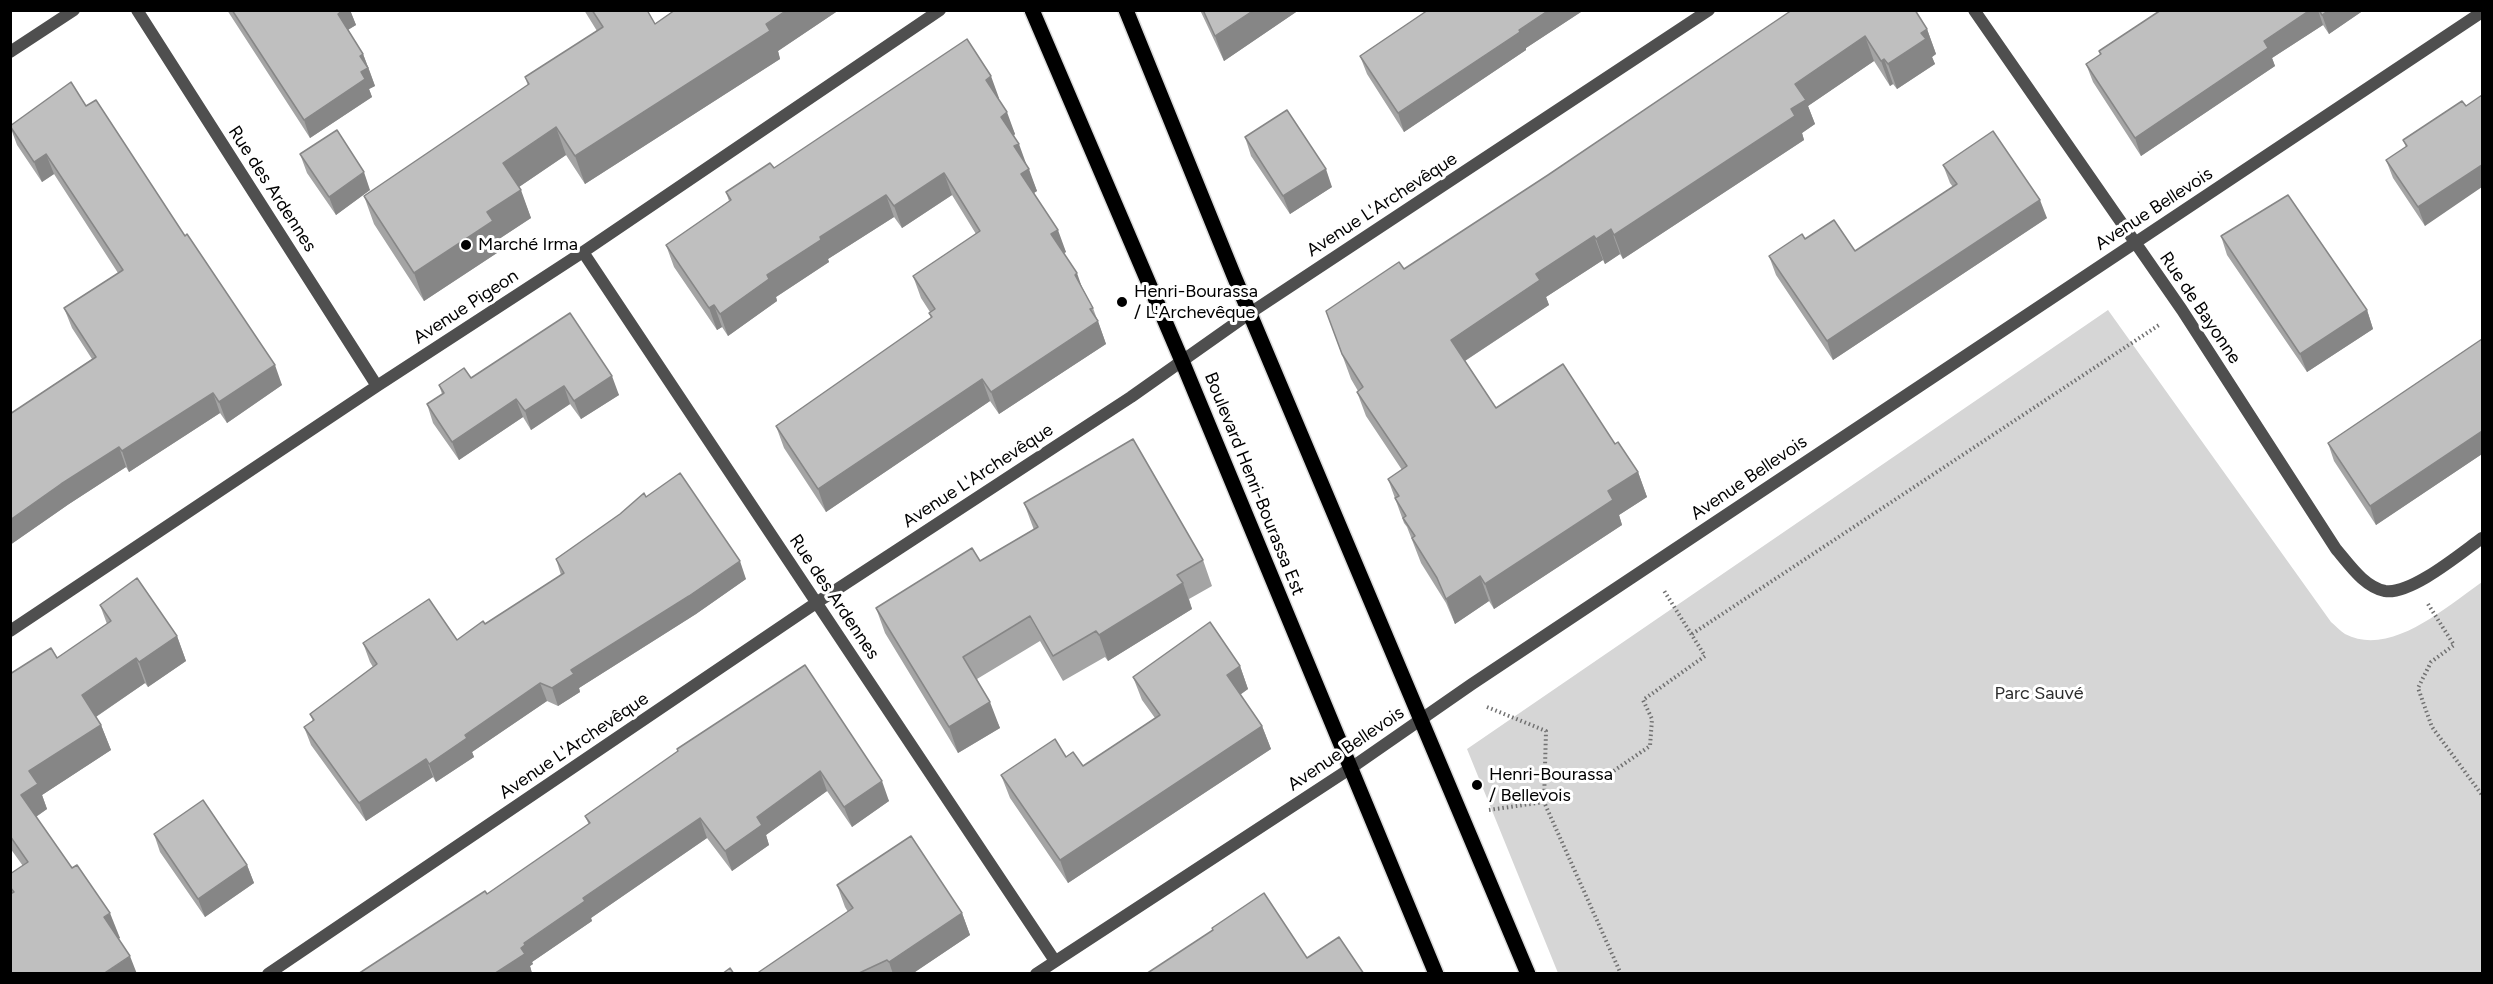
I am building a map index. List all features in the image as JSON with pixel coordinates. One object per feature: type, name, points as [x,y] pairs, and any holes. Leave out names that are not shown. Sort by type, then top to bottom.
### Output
[{"type":"main road","name":"Boulevard Henri-Bourassa Est","points":[[1032,10],[1182,361],[1436,974]]},
{"type":"main road","points":[[1126,10],[1250,313],[1528,974]]},
{"type":"street","points":[[10,52],[74,10]]},
{"type":"street","name":"Rue des Ardennes","points":[[137,10],[377,386]]},
{"type":"street","name":"Avenue Pigeon","points":[[10,631],[377,386],[584,252],[940,10]]},
{"type":"street","name":"Avenue L'Archevêque","points":[[268,974],[816,603],[1709,10]]},
{"type":"street","name":"Rue de Bayonne","points":[[1974,10],[2182,310],[2336,549],[2358,575],[2385,591],[2398,591],[2415,584]]},
{"type":"street","name":"Avenue Bellevois","points":[[1036,974],[1351,768],[1458,694],[2482,12]]},
{"type":"street","name":"Rue des Ardennes","points":[[584,252],[1055,961]]},
{"type":"street","points":[[2415,584],[2482,538]]},
{"type":"path","points":[[1692,634],[2182,310]]},
{"type":"path","points":[[1545,770],[1602,779],[1650,746],[1652,719],[1643,700],[1706,656],[1648,567]]},
{"type":"path","points":[[2415,584],[2454,645],[2431,662],[2418,688],[2432,727],[2482,795]]},
{"type":"path","points":[[1458,694],[1546,731],[1544,802],[1621,974]]},
{"type":"path","points":[[1461,814],[1544,802]]},
{"type":"green space","name":"Parc Sauvé","points":[[2108,310],[2331,622],[2343,633],[2363,640],[2381,639],[2399,634],[2418,626],[2482,582],[2482,973],[1558,973],[1467,749]]},
{"type":"building","points":[[232,10],[343,10],[338,14],[363,54],[360,56],[368,68],[361,72],[365,79],[304,120]]},
{"type":"building","points":[[592,10],[647,10],[655,24],[675,10],[787,10],[766,24],[770,31],[575,156],[556,127],[503,163],[521,190],[487,212],[493,221],[414,273],[364,196],[529,84],[525,77],[603,27]]},
{"type":"building","points":[[1203,10],[1254,10],[1215,36]]},
{"type":"building","points":[[1428,10],[1549,10],[1519,30],[1520,32],[1398,113],[1360,56]]},
{"type":"building","points":[[1792,10],[1915,10],[1927,29],[1921,33],[1926,39],[1888,64],[1884,59],[1881,61],[1865,36],[1795,84],[1806,100],[1791,109],[1795,116],[1614,235],[1611,229],[1596,239],[1594,236],[1536,274],[1540,280],[1451,340],[1496,408],[1563,364],[1615,444],[1618,442],[1638,472],[1608,491],[1613,500],[1485,584],[1480,576],[1446,599],[1437,578],[1412,538],[1415,536],[1403,518],[1406,516],[1395,498],[1399,496],[1388,479],[1407,466],[1357,392],[1363,387],[1342,354],[1326,311],[1399,262],[1404,269]]},
{"type":"building","points":[[2161,10],[2310,10],[2264,41],[2268,48],[2135,138],[2086,64],[2101,54],[2099,51]]},
{"type":"building","points":[[2319,10],[2329,10],[2322,15]]},
{"type":"building","points":[[967,39],[991,76],[986,80],[1007,112],[1001,117],[1019,144],[1014,146],[1029,169],[1021,174],[1058,230],[1051,234],[1077,273],[1075,275],[1098,321],[991,392],[982,379],[818,489],[776,426],[932,317],[929,313],[935,309],[913,276],[980,231],[944,173],[894,206],[886,195],[820,237],[821,240],[767,275],[769,279],[720,314],[714,305],[709,308],[666,245],[731,200],[726,192],[770,163],[774,168]]},
{"type":"building","points":[[71,82],[86,106],[96,100],[185,236],[187,234],[275,365],[219,402],[213,393],[122,451],[119,447],[10,520],[10,414],[96,357],[64,308],[123,270],[46,154],[34,162],[10,126]]},
{"type":"building","points":[[2482,95],[2482,165],[2418,207],[2386,160],[2407,146],[2403,140],[2462,101],[2466,106]]},
{"type":"building","points":[[1287,110],[1326,169],[1283,196],[1245,137]]},
{"type":"building","points":[[337,130],[364,172],[329,197],[300,154]]},
{"type":"building","points":[[1993,131],[2040,200],[1827,341],[1769,256],[1802,234],[1805,239],[1834,220],[1855,251],[1957,184],[1943,165]]},
{"type":"building","points":[[2288,195],[2367,310],[2300,354],[2221,236]]},
{"type":"building","points":[[570,313],[612,376],[574,401],[564,386],[525,411],[516,399],[452,442],[427,404],[444,393],[439,385],[464,368],[471,378]]},
{"type":"building","points":[[2482,339],[2482,431],[2370,506],[2328,443]]},
{"type":"building","points":[[1133,439],[1203,560],[1177,575],[1183,583],[1099,635],[1096,631],[1053,656],[1030,616],[963,657],[990,702],[949,727],[876,608],[972,548],[980,561],[1038,527],[1024,503]]},
{"type":"building","points":[[680,473],[740,561],[571,670],[574,674],[552,688],[540,683],[465,735],[467,738],[429,764],[426,759],[359,803],[304,727],[314,720],[310,714],[377,664],[363,643],[429,599],[457,640],[483,621],[485,624],[564,573],[556,559],[620,514],[644,493],[646,497]]},
{"type":"building","points":[[137,578],[177,636],[139,662],[136,658],[82,695],[101,725],[29,771],[38,784],[21,795],[72,868],[77,865],[110,913],[104,917],[130,956],[103,974],[10,974],[10,894],[14,892],[10,887],[10,874],[28,862],[10,836],[10,674],[51,648],[57,658],[111,621],[100,605]]},
{"type":"building","points":[[1210,622],[1240,666],[1227,675],[1262,726],[1060,860],[1001,775],[1055,739],[1066,757],[1073,752],[1083,766],[1160,715],[1133,677]]},
{"type":"building","points":[[805,665],[882,781],[844,807],[820,771],[757,817],[762,825],[725,851],[700,818],[583,898],[585,901],[524,943],[525,945],[521,948],[525,954],[494,974],[358,974],[485,891],[487,894],[590,823],[585,816],[678,751],[677,749]]},
{"type":"building","points":[[203,800],[247,865],[198,899],[154,834]]},
{"type":"building","points":[[911,836],[962,913],[889,962],[887,960],[857,974],[756,974],[853,908],[837,885]]},
{"type":"building","points":[[1264,893],[1307,958],[1339,937],[1364,974],[1146,974],[1213,930],[1212,928]]},
{"type":"building","points":[[730,968],[734,974],[722,974]]},
{"type":"place","name":"Marché Irma","points":[[466,245]]},
{"type":"place","name":"Henri-Bourassa / L'Archevêque","points":[[1122,302]]},
{"type":"place","name":"Henri-Bourassa / Bellevois","points":[[1477,785]]}]
